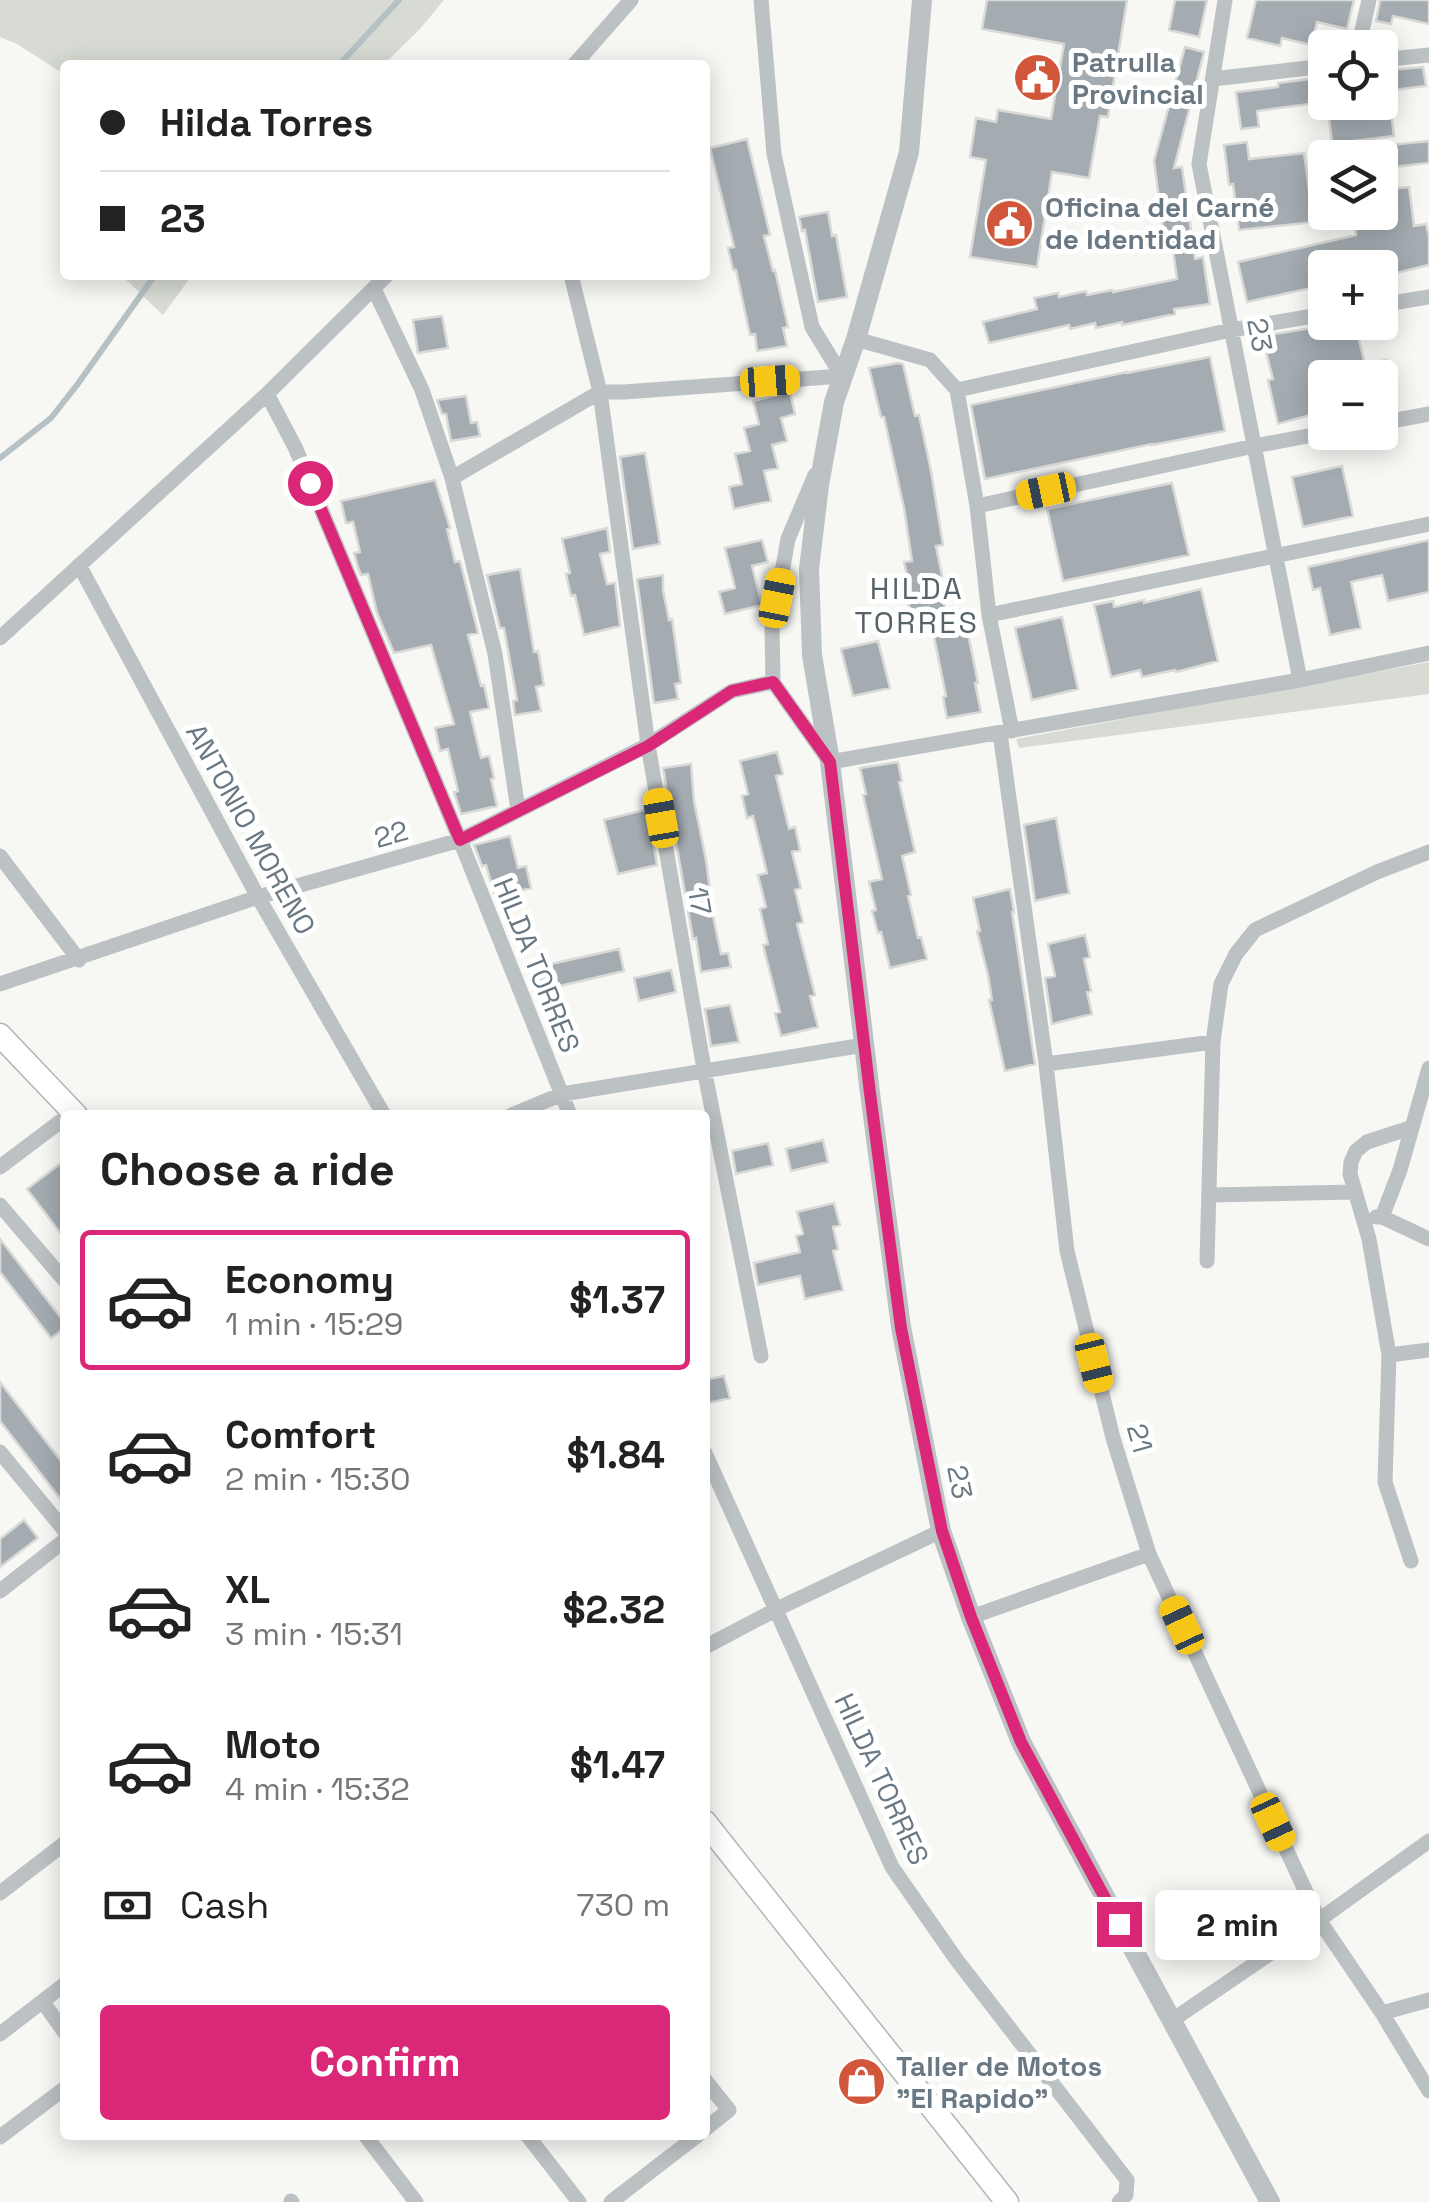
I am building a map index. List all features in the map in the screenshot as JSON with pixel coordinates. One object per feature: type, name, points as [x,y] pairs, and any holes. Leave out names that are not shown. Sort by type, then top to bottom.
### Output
[{"type":"main road","points":[[0,1035],[66,1110]]},
{"type":"main road","points":[[710,1828],[1007,2202]]},
{"type":"street","points":[[578,60],[631,0]]},
{"type":"street","points":[[452,478],[600,392],[842,376],[812,327],[774,154],[761,0]]},
{"type":"street","name":"23","points":[[922,0],[910,152],[842,376],[819,485],[809,569],[812,654],[830,762],[901,1328],[942,1531],[1021,1742],[1270,2202]]},
{"type":"street","name":"23","points":[[1226,0],[1198,164],[1300,680]]},
{"type":"street","points":[[1362,30],[1369,0]]},
{"type":"street","points":[[1398,58],[1429,55]]},
{"type":"street","points":[[1212,79],[1308,68]]},
{"type":"street","points":[[0,638],[267,394],[382,280]]},
{"type":"street","name":"17","points":[[572,280],[600,392],[648,746],[704,1070],[761,1356]]},
{"type":"street","points":[[374,289],[422,390],[452,478],[495,654],[518,810]]},
{"type":"street","points":[[1398,302],[1429,296]]},
{"type":"street","points":[[856,339],[930,360],[957,390],[1308,317]]},
{"type":"street","name":"21","points":[[957,390],[977,506],[1006,732],[1066,1251],[1113,1438],[1149,1554],[1319,1920],[1429,2091]]},
{"type":"street","name":"HILDA TORRES","points":[[267,394],[295,447],[568,1110]]},
{"type":"street","points":[[1398,420],[1429,414]]},
{"type":"street","points":[[977,506],[1308,436]]},
{"type":"street","name":"23","points":[[826,448],[788,539],[772,628],[773,682],[830,762]]},
{"type":"street","points":[[989,615],[1429,524]]},
{"type":"street","name":"ANTONIO MORENO","points":[[79,565],[258,897],[381,1110]]},
{"type":"street","points":[[830,762],[1300,680],[1429,653]]},
{"type":"street","points":[[1405,658],[1429,668]]},
{"type":"street","name":"22","points":[[0,984],[258,897],[460,840],[648,746],[732,691],[773,682]]},
{"type":"street","points":[[1208,1261],[1212,1042],[1221,984],[1236,954],[1255,930],[1429,852]]},
{"type":"street","points":[[0,856],[79,960]]},
{"type":"street","points":[[1046,1064],[1212,1042]]},
{"type":"street","points":[[524,1110],[562,1094],[864,1045]]},
{"type":"street","points":[[1382,1217],[1400,1170],[1429,1068]]},
{"type":"street","points":[[0,1167],[60,1122]]},
{"type":"street","points":[[1410,1128],[1368,1142],[1356,1152],[1350,1174],[1369,1239],[1389,1355],[1385,1482],[1411,1561]]},
{"type":"street","points":[[1210,1195],[1356,1192]]},
{"type":"street","points":[[0,1204],[60,1275]]},
{"type":"street","points":[[1362,1217],[1382,1217],[1429,1239]]},
{"type":"street","points":[[1389,1355],[1429,1350]]},
{"type":"street","points":[[0,1452],[60,1526]]},
{"type":"street","name":"HILDA TORRES","points":[[710,1464],[892,1867],[956,1960],[1127,2180],[1122,2198]]},
{"type":"street","points":[[710,1644],[942,1531]]},
{"type":"street","points":[[0,1591],[60,1544]]},
{"type":"street","points":[[971,1617],[1149,1554]]},
{"type":"street","points":[[1171,2021],[1429,1841]]},
{"type":"street","points":[[0,1892],[60,1847]]},
{"type":"street","points":[[0,2034],[60,1988]]},
{"type":"street","points":[[1382,2013],[1429,2000]]},
{"type":"street","points":[[43,2002],[60,2026]]},
{"type":"street","points":[[710,2086],[729,2110],[710,2125]]},
{"type":"street","points":[[0,2137],[60,2092]]},
{"type":"street","points":[[369,2140],[416,2202]]},
{"type":"street","points":[[531,2140],[578,2202]]},
{"type":"street","points":[[611,2202],[692,2140]]},
{"type":"shaded area","points":[[0,0],[444,0],[388,60],[60,60],[60,72],[0,37]]},
{"type":"shaded area","points":[[126,280],[188,280],[163,315]]},
{"type":"shaded area","points":[[1429,662],[1429,694],[1019,748],[1016,739]]},
{"type":"building","points":[[987,0],[1127,0],[1108,117],[1100,116],[1089,178],[1052,172],[1037,267],[970,257],[986,160],[970,157],[976,118],[996,122],[998,110],[1051,119],[1064,44],[982,29]]},
{"type":"building","points":[[1175,0],[1207,0],[1199,37],[1169,30]]},
{"type":"building","points":[[1256,0],[1354,0],[1347,29],[1317,22],[1315,30],[1308,30],[1308,44],[1282,38],[1280,46],[1247,38]]},
{"type":"building","points":[[1380,0],[1429,0],[1429,24],[1393,16],[1391,24],[1376,21]]},
{"type":"building","points":[[1185,47],[1204,52],[1174,168],[1182,167],[1195,259],[1203,257],[1210,304],[1174,309],[1175,314],[1122,325],[1096,328],[1095,323],[1070,329],[1069,325],[989,343],[983,322],[1037,309],[1034,298],[1058,293],[1059,297],[1086,291],[1087,295],[1113,292],[1177,279],[1171,235],[1164,236],[1154,161]]},
{"type":"building","points":[[1423,67],[1426,86],[1398,89],[1398,69]]},
{"type":"building","points":[[1308,79],[1308,104],[1257,111],[1259,127],[1241,129],[1236,92],[1278,87],[1278,83]]},
{"type":"building","points":[[1329,120],[1392,120],[1394,136],[1332,140]]},
{"type":"building","points":[[747,139],[770,235],[764,236],[788,327],[783,328],[787,346],[757,351],[733,270],[728,248],[734,247],[710,148]]},
{"type":"building","points":[[1429,141],[1429,163],[1398,166],[1398,144]]},
{"type":"building","points":[[1247,142],[1249,159],[1304,153],[1308,223],[1239,230],[1224,145]]},
{"type":"building","points":[[1409,187],[1414,226],[1426,224],[1429,265],[1398,273],[1398,250],[1308,250],[1308,289],[1247,302],[1238,262],[1356,235],[1355,230],[1398,230],[1398,188]]},
{"type":"building","points":[[828,212],[847,297],[818,302],[805,230],[802,231],[799,217]]},
{"type":"building","points":[[442,316],[448,348],[418,353],[413,320]]},
{"type":"building","points":[[1308,329],[1308,340],[1359,340],[1364,360],[1308,360],[1308,416],[1278,424],[1268,380],[1273,379],[1262,336]]},
{"type":"building","points":[[1210,357],[1225,431],[985,479],[971,405]]},
{"type":"building","points":[[903,364],[915,416],[919,415],[931,471],[943,545],[936,546],[946,613],[963,609],[981,712],[947,718],[928,607],[910,610],[904,562],[912,561],[904,508],[869,368]]},
{"type":"building","points":[[790,392],[795,414],[781,418],[787,441],[772,445],[778,468],[764,471],[771,501],[734,509],[729,487],[742,484],[735,454],[750,451],[744,428],[759,424],[753,401]]},
{"type":"building","points":[[466,396],[471,423],[477,422],[480,436],[451,441],[446,414],[442,414],[437,400]]},
{"type":"building","points":[[645,453],[660,544],[633,549],[620,457]]},
{"type":"building","points":[[1342,466],[1353,516],[1303,527],[1292,477]]},
{"type":"building","points":[[435,480],[478,633],[468,635],[489,708],[470,712],[481,758],[489,756],[497,806],[461,814],[448,749],[440,751],[435,728],[454,724],[431,645],[394,653],[377,613],[368,574],[361,575],[358,567],[354,553],[360,552],[353,522],[346,523],[341,501]]},
{"type":"building","points":[[1172,483],[1189,555],[1063,581],[1047,509]]},
{"type":"building","points":[[607,528],[610,552],[600,554],[607,584],[615,583],[620,626],[584,635],[575,595],[571,596],[562,539]]},
{"type":"building","points":[[762,540],[768,562],[752,566],[762,605],[725,614],[719,592],[735,588],[725,548]]},
{"type":"building","points":[[1429,540],[1429,592],[1388,601],[1382,575],[1351,582],[1361,628],[1330,635],[1320,588],[1313,590],[1308,567]]},
{"type":"building","points":[[520,569],[534,652],[538,651],[544,685],[536,687],[541,711],[515,715],[513,701],[517,700],[504,628],[500,628],[487,575]]},
{"type":"building","points":[[663,575],[681,683],[675,684],[678,699],[654,703],[637,579]]},
{"type":"building","points":[[1201,589],[1218,661],[1176,672],[1142,677],[1140,670],[1111,677],[1094,605],[1113,601],[1114,607],[1144,603]]},
{"type":"building","points":[[1062,617],[1078,689],[1032,700],[1015,628]]},
{"type":"building","points":[[878,641],[890,688],[853,696],[841,649]]},
{"type":"building","points":[[777,752],[783,774],[776,776],[789,829],[795,827],[800,850],[792,852],[801,888],[795,890],[803,922],[797,924],[815,995],[810,996],[818,1027],[781,1036],[775,1013],[780,1012],[763,945],[768,944],[760,909],[766,907],[758,875],[767,873],[753,816],[747,818],[742,796],[748,794],[740,761]]},
{"type":"building","points":[[898,762],[915,852],[902,856],[918,938],[921,937],[927,959],[890,968],[872,911],[876,910],[869,882],[882,879],[860,768]]},
{"type":"building","points":[[691,764],[714,921],[721,954],[728,953],[731,967],[701,972],[663,768]]},
{"type":"building","points":[[648,809],[657,865],[618,874],[604,820]]},
{"type":"building","points":[[1056,818],[1069,893],[1035,901],[1024,825]]},
{"type":"building","points":[[510,836],[518,868],[526,866],[531,888],[495,897],[486,865],[482,866],[474,845]]},
{"type":"building","points":[[1010,889],[1035,1064],[1005,1071],[973,898]]},
{"type":"building","points":[[1085,935],[1090,957],[1084,959],[1092,1014],[1052,1024],[1045,978],[1055,976],[1048,944]]},
{"type":"building","points":[[619,949],[624,971],[534,992],[528,969]]},
{"type":"building","points":[[671,970],[676,992],[639,1001],[634,978]]},
{"type":"building","points":[[730,1005],[739,1042],[711,1046],[705,1009]]},
{"type":"building","points":[[823,1140],[828,1162],[791,1171],[786,1149]]},
{"type":"building","points":[[768,1143],[773,1165],[736,1174],[732,1151]]},
{"type":"building","points":[[60,1164],[60,1232],[27,1189]]},
{"type":"building","points":[[834,1203],[840,1225],[833,1227],[838,1249],[833,1251],[843,1290],[805,1299],[800,1276],[758,1285],[754,1263],[800,1252],[796,1236],[803,1234],[797,1212]]},
{"type":"building","points":[[0,1239],[60,1317],[60,1332],[51,1338],[0,1272]]},
{"type":"building","points":[[724,1376],[730,1398],[710,1403],[710,1379]]},
{"type":"building","points":[[0,1382],[60,1460],[60,1499],[0,1421]]},
{"type":"building","points":[[24,1520],[38,1538],[0,1567],[0,1539]]},
{"type":"waterway","points":[[344,60],[399,0]]},
{"type":"waterway","points":[[0,458],[51,418],[151,280]]},
{"type":"place","name":"Patrulla Provincial","points":[[1037,78]]},
{"type":"place","name":"Oficina del Carné de Identidad","points":[[1010,223]]},
{"type":"place","name":"Taller de Motos \"El Rapido\"","points":[[861,2082]]},
{"type":"district","name":"HILDA TORRES","points":[[917,605]]},
{"type":"route","points":[[310,483],[460,840],[648,746],[732,691],[773,682],[830,762],[901,1328],[942,1531],[1021,1742],[1119,1924]]}]
